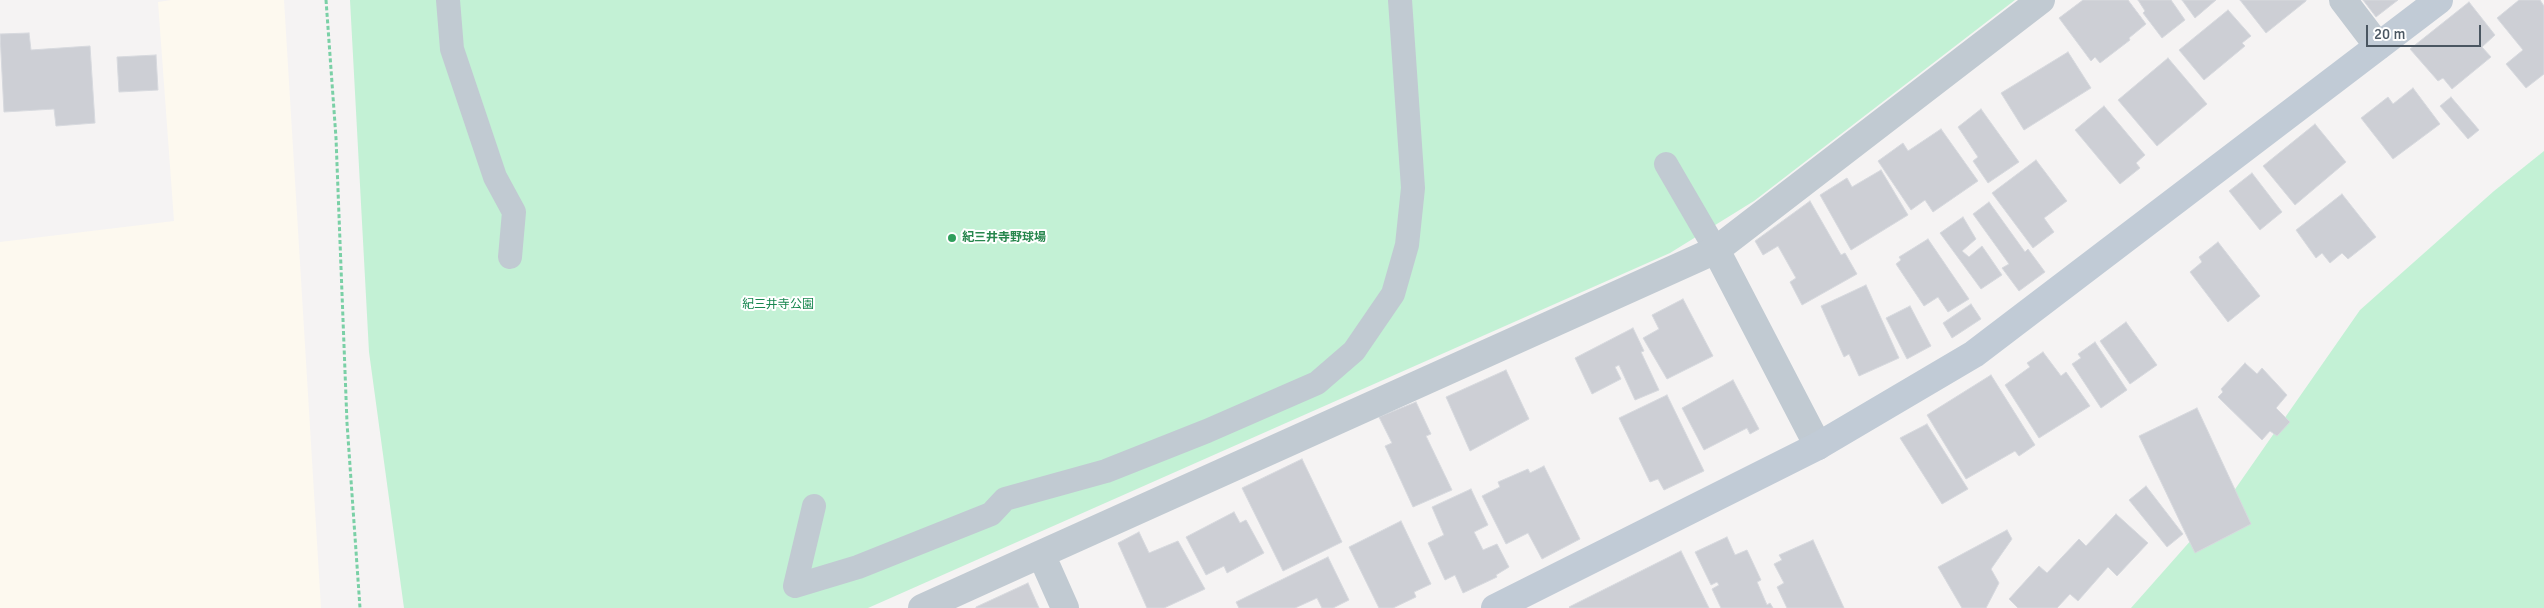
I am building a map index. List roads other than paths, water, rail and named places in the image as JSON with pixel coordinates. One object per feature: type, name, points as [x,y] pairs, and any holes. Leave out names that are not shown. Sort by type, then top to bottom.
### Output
[{"type":"street","points":[[922,608],[1716,250],[2041,0]]},
{"type":"street","points":[[2343,0],[2378,46]]},
{"type":"street","points":[[1495,608],[1818,446],[1974,354],[2439,0]]},
{"type":"street","points":[[1716,250],[1818,446]]},
{"type":"street","points":[[1041,554],[1065,608]]},
{"type":"lane","points":[[448,0],[452,48],[495,177],[514,212],[510,256]]},
{"type":"lane","points":[[814,506],[795,586],[858,567],[991,514],[1005,499],[1106,471],[1207,431],[1317,383],[1354,351],[1393,294],[1407,245],[1413,188],[1400,0]]},
{"type":"lane","points":[[1666,164],[1716,250]]},
{"type":"place","name":"紀三井寺野球場","points":[[952,238]]},
{"type":"park label","name":"紀三井寺公園","points":[[778,305]]}]
